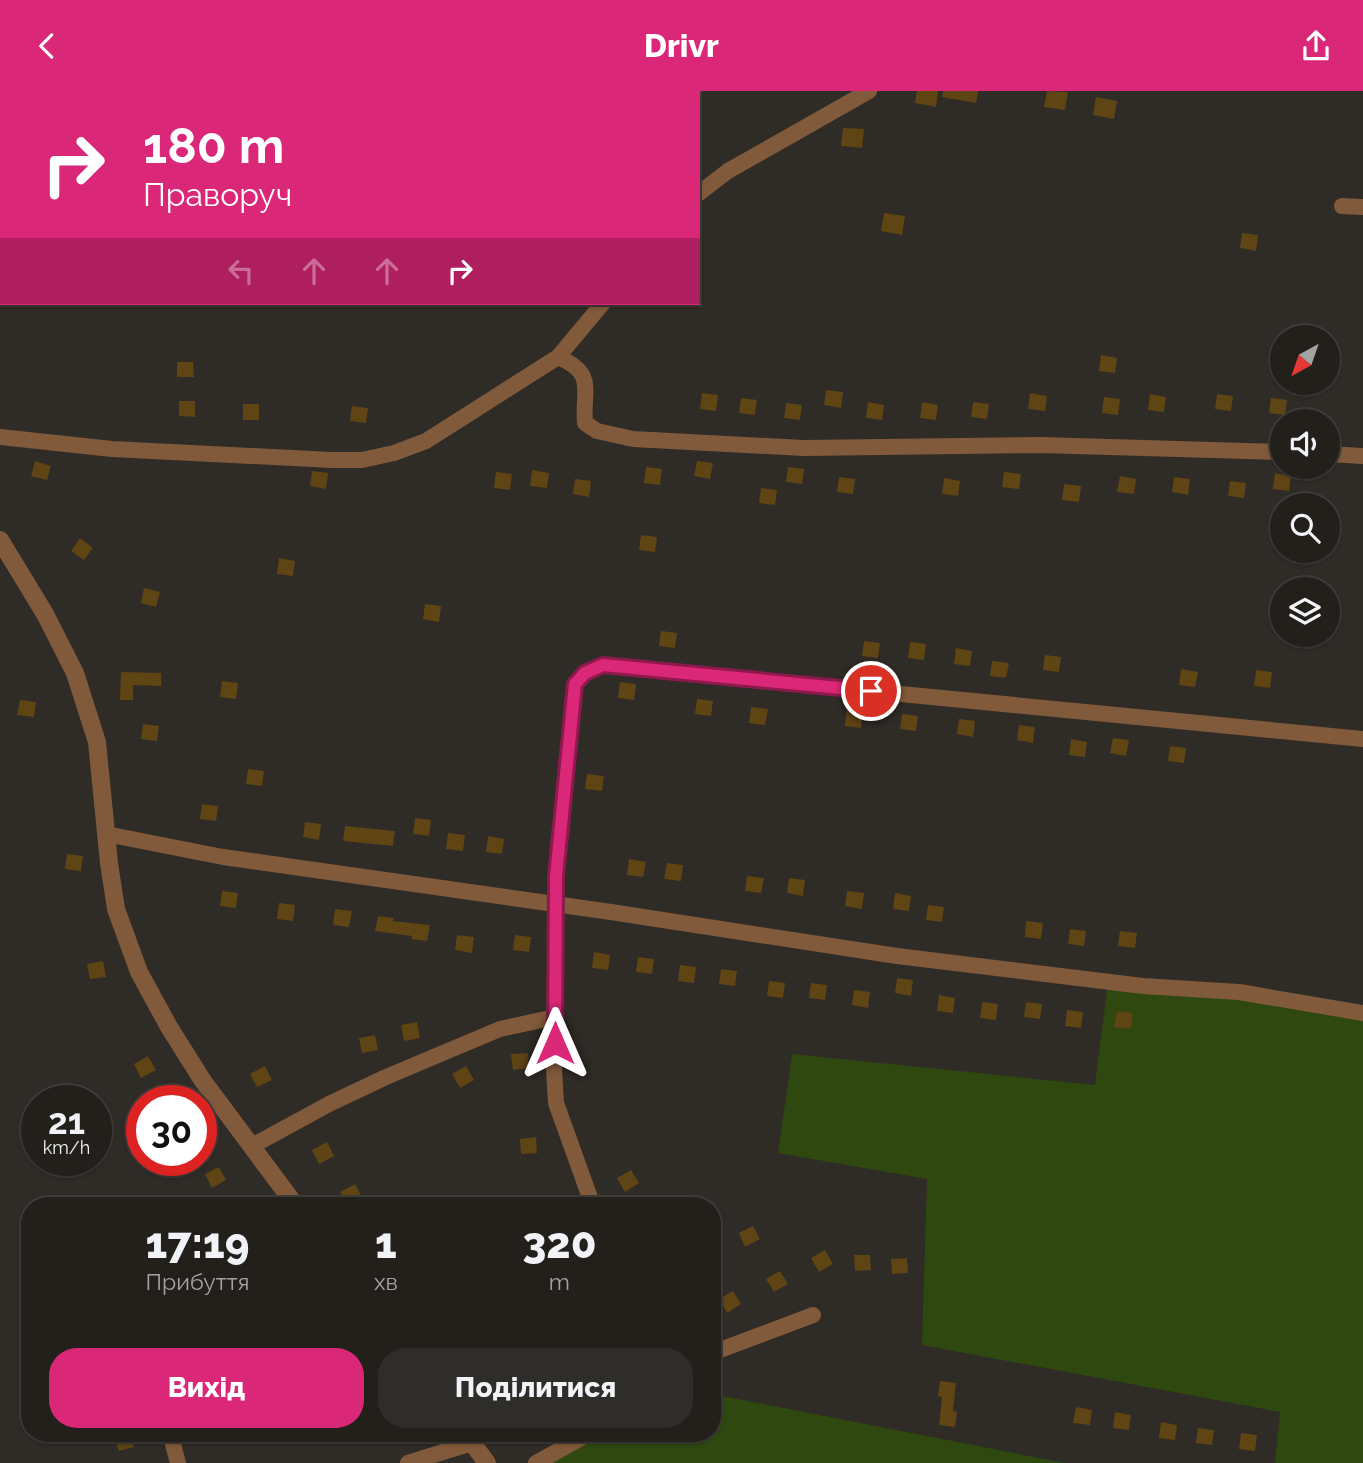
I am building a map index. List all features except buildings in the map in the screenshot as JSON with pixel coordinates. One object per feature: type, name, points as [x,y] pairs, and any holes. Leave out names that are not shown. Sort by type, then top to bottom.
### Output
[{"type":"street","points":[[700,192],[728,171],[869,91]]},
{"type":"street","points":[[1342,206],[1363,207]]},
{"type":"street","points":[[0,437],[125,450],[332,460],[362,460],[394,453],[426,441],[558,357],[601,305]]},
{"type":"street","points":[[558,357],[575,364],[587,382],[583,407],[585,423],[597,431],[633,439],[804,448],[1041,445],[1270,452]]},
{"type":"street","points":[[1340,455],[1363,456]]},
{"type":"street","points":[[0,540],[45,614],[75,673],[97,742],[116,909],[139,972],[203,1081],[289,1197]]},
{"type":"street","points":[[590,1197],[556,1103],[555,1017],[556,876],[575,684],[585,673],[603,665],[1363,739]]},
{"type":"street","points":[[106,834],[223,857],[897,956],[1143,986],[1239,992],[1363,1013]]},
{"type":"street","points":[[251,1146],[386,1077],[500,1029],[555,1017]]},
{"type":"street","points":[[721,1350],[813,1315]]},
{"type":"street","points":[[172,1442],[178,1463]]},
{"type":"street","points":[[408,1463],[458,1442]]},
{"type":"street","points":[[471,1442],[487,1463]]},
{"type":"street","points":[[536,1463],[574,1442]]},
{"type":"green space","points":[[1108,982],[1363,1013],[1363,1463],[1275,1463],[1280,1412],[922,1345],[927,1179],[778,1153],[792,1054],[1095,1085]]},
{"type":"green space","points":[[721,1396],[1065,1463],[536,1463],[574,1442],[721,1442]]},
{"type":"route","points":[[555,1043],[556,876],[575,684],[585,673],[603,665],[871,691]]}]
